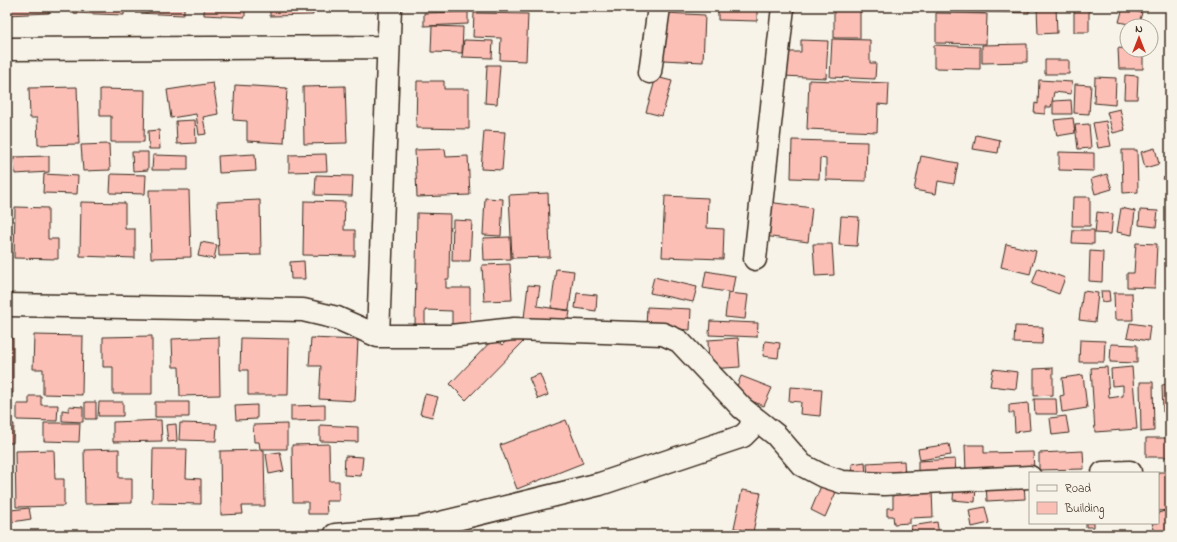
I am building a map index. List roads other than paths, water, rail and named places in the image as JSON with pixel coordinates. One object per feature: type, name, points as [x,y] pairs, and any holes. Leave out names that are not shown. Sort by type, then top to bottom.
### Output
[{"type":"street","points":[[378,336],[390,7]]},
{"type":"street","points":[[650,72],[659,7]]},
{"type":"street","points":[[755,260],[783,7]]},
{"type":"street","points":[[7,49],[388,46]]},
{"type":"street","points":[[7,305],[303,310],[337,318],[378,336],[451,336],[514,328],[663,334],[679,341],[753,418],[776,435],[802,465],[821,475],[842,482],[884,484],[1029,476]]},
{"type":"street","points":[[335,535],[420,528],[600,484],[743,436],[750,429],[753,418]]}]
